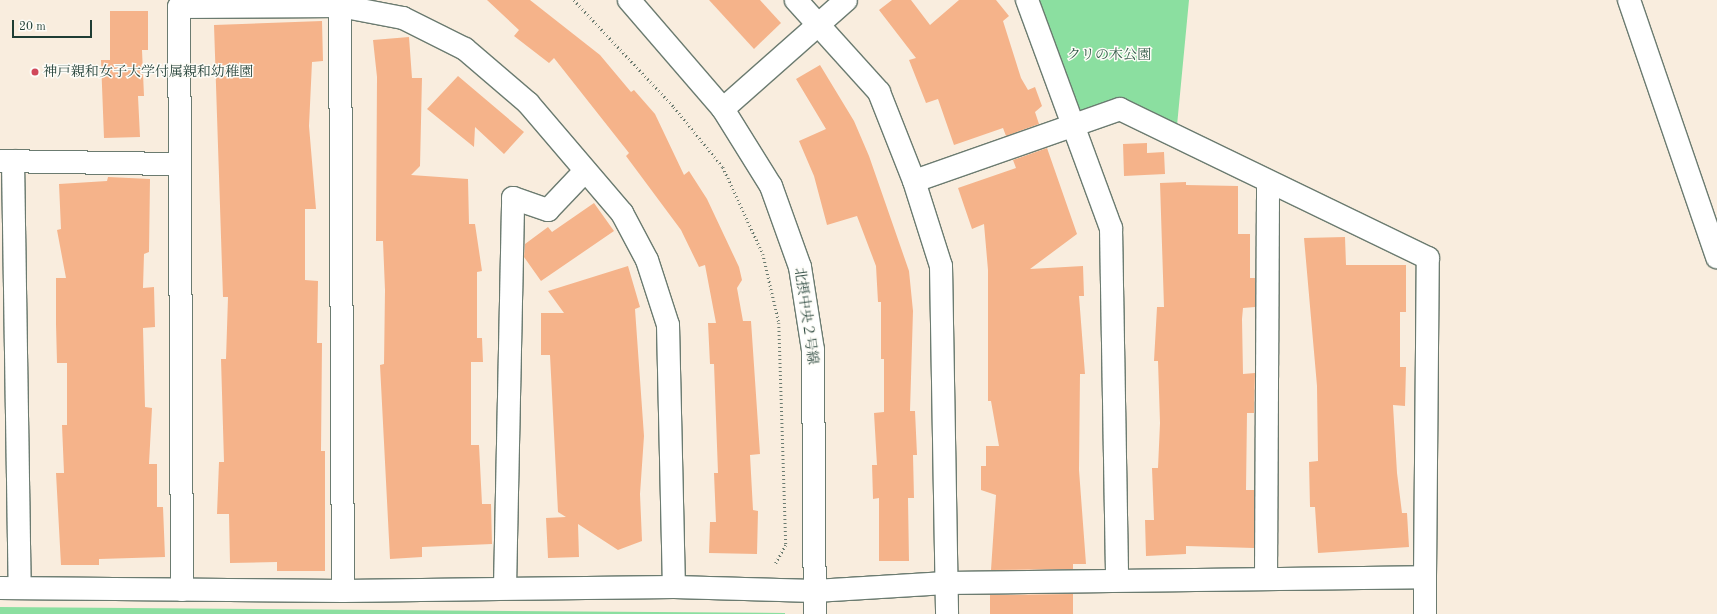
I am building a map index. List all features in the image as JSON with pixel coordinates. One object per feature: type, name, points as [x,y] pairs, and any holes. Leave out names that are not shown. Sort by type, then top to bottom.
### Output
[{"type":"street","name":"北摂中央２号線","points":[[629,0],[723,109],[771,186],[800,267],[813,350],[815,614]]},
{"type":"street","points":[[796,0],[879,92],[914,181],[941,266],[947,614]]},
{"type":"street","points":[[723,109],[817,24],[846,0]]},
{"type":"street","points":[[1027,0],[1112,228],[1117,580]]},
{"type":"street","points":[[1629,0],[1717,256]]},
{"type":"street","points":[[340,6],[343,591]]},
{"type":"street","points":[[182,590],[179,8],[340,6],[403,18],[465,49],[528,103],[626,220],[647,260],[668,325],[674,587]]},
{"type":"street","points":[[914,181],[1120,109],[1268,182],[1428,258],[1425,614]]},
{"type":"street","points":[[180,164],[7,161],[10,588],[343,591],[674,587],[815,591],[946,582],[1117,580],[1266,576],[1426,577]]},
{"type":"street","points":[[505,588],[508,300],[513,198],[548,210],[585,171]]},
{"type":"street","points":[[1266,576],[1268,182]]},
{"type":"path","points":[[574,0],[674,107],[723,168],[763,254],[779,323],[786,545],[774,565],[767,566]]},
{"type":"green space","name":"クリの木公園","points":[[1027,0],[1189,0],[1176,136],[1120,109],[1074,125]]},
{"type":"green space","points":[[0,607],[785,613],[785,614],[0,614]]},
{"type":"building","points":[[487,0],[530,0],[600,55],[631,92],[634,90],[655,114],[684,175],[689,171],[707,199],[739,267],[742,280],[737,288],[743,321],[751,321],[760,454],[750,455],[753,510],[758,511],[757,554],[709,553],[710,522],[716,522],[714,473],[718,473],[714,364],[710,364],[708,323],[716,323],[705,265],[699,267],[681,230],[626,156],[629,153],[554,58],[549,63],[514,36],[519,30]]},
{"type":"building","points":[[709,0],[760,0],[781,23],[754,49]]},
{"type":"building","points":[[892,0],[911,0],[930,25],[959,0],[996,0],[1009,16],[1003,21],[1021,78],[1028,90],[1035,87],[1042,106],[1035,112],[1039,124],[1006,136],[1003,128],[954,145],[938,99],[926,103],[909,60],[916,58],[879,10]]},
{"type":"building","points":[[110,11],[148,11],[148,50],[142,50],[144,96],[138,96],[140,137],[104,138],[101,60],[110,60]]},
{"type":"building","points":[[322,21],[323,61],[312,62],[309,126],[316,209],[305,209],[305,280],[318,281],[317,343],[322,343],[321,451],[325,451],[325,571],[277,571],[277,562],[230,563],[229,514],[217,514],[219,462],[224,462],[221,359],[226,359],[228,297],[223,297],[214,25]]},
{"type":"building","points":[[409,37],[412,78],[422,78],[420,166],[411,175],[468,179],[469,224],[475,224],[482,271],[477,272],[477,338],[482,338],[483,362],[471,362],[471,445],[479,445],[482,504],[491,504],[492,544],[422,547],[422,557],[390,559],[380,365],[384,364],[385,290],[383,241],[376,241],[377,77],[373,40]]},
{"type":"building","points":[[820,65],[854,121],[869,156],[909,271],[913,311],[910,411],[915,411],[917,455],[913,455],[914,498],[908,498],[909,561],[879,561],[879,498],[873,499],[872,465],[877,465],[874,413],[884,412],[884,359],[881,359],[881,302],[878,302],[876,266],[857,216],[827,225],[814,176],[799,141],[826,129],[796,79]]},
{"type":"building","points":[[458,76],[524,132],[504,154],[475,127],[474,147],[427,109]]},
{"type":"building","points":[[1147,143],[1147,153],[1164,152],[1165,174],[1124,176],[1123,144]]},
{"type":"building","points":[[1047,148],[1077,234],[1030,269],[1083,266],[1084,296],[1079,296],[1085,374],[1080,374],[1079,470],[1086,564],[1073,564],[1073,569],[991,570],[996,495],[981,490],[981,466],[986,466],[986,446],[999,446],[991,401],[988,401],[988,270],[984,224],[972,229],[958,188],[1016,168],[1013,160]]},
{"type":"building","points":[[108,177],[150,179],[149,252],[144,254],[143,288],[154,287],[155,327],[143,328],[145,407],[152,408],[149,464],[157,464],[157,507],[163,507],[165,557],[99,559],[99,565],[61,565],[56,473],[64,473],[62,425],[67,425],[67,363],[57,363],[56,278],[66,278],[57,230],[61,229],[59,184],[107,181]]},
{"type":"building","points":[[1186,182],[1186,185],[1238,186],[1238,234],[1250,234],[1250,278],[1255,278],[1255,307],[1243,308],[1242,319],[1243,374],[1255,373],[1254,413],[1247,413],[1246,490],[1254,490],[1254,548],[1186,546],[1186,554],[1146,556],[1145,520],[1154,520],[1152,468],[1158,468],[1160,423],[1158,361],[1154,361],[1157,307],[1164,307],[1160,183]]},
{"type":"building","points":[[594,203],[614,231],[541,281],[524,257],[525,244],[548,227],[552,232]]},
{"type":"building","points":[[1345,237],[1346,265],[1406,265],[1406,312],[1400,312],[1400,367],[1406,367],[1405,406],[1393,405],[1397,473],[1402,513],[1407,513],[1409,547],[1318,553],[1315,507],[1310,507],[1309,462],[1318,461],[1317,386],[1304,238]]},
{"type":"building","points":[[628,266],[640,307],[635,309],[644,436],[640,494],[642,541],[618,550],[578,524],[579,557],[548,558],[546,518],[566,517],[558,512],[550,355],[541,355],[541,313],[564,313],[548,291]]},
{"type":"building","points":[[1073,594],[1073,614],[990,614],[990,595]]},
{"type":"place","name":"神戸親和女子大学付属親和幼稚園","points":[[35,72]]}]
